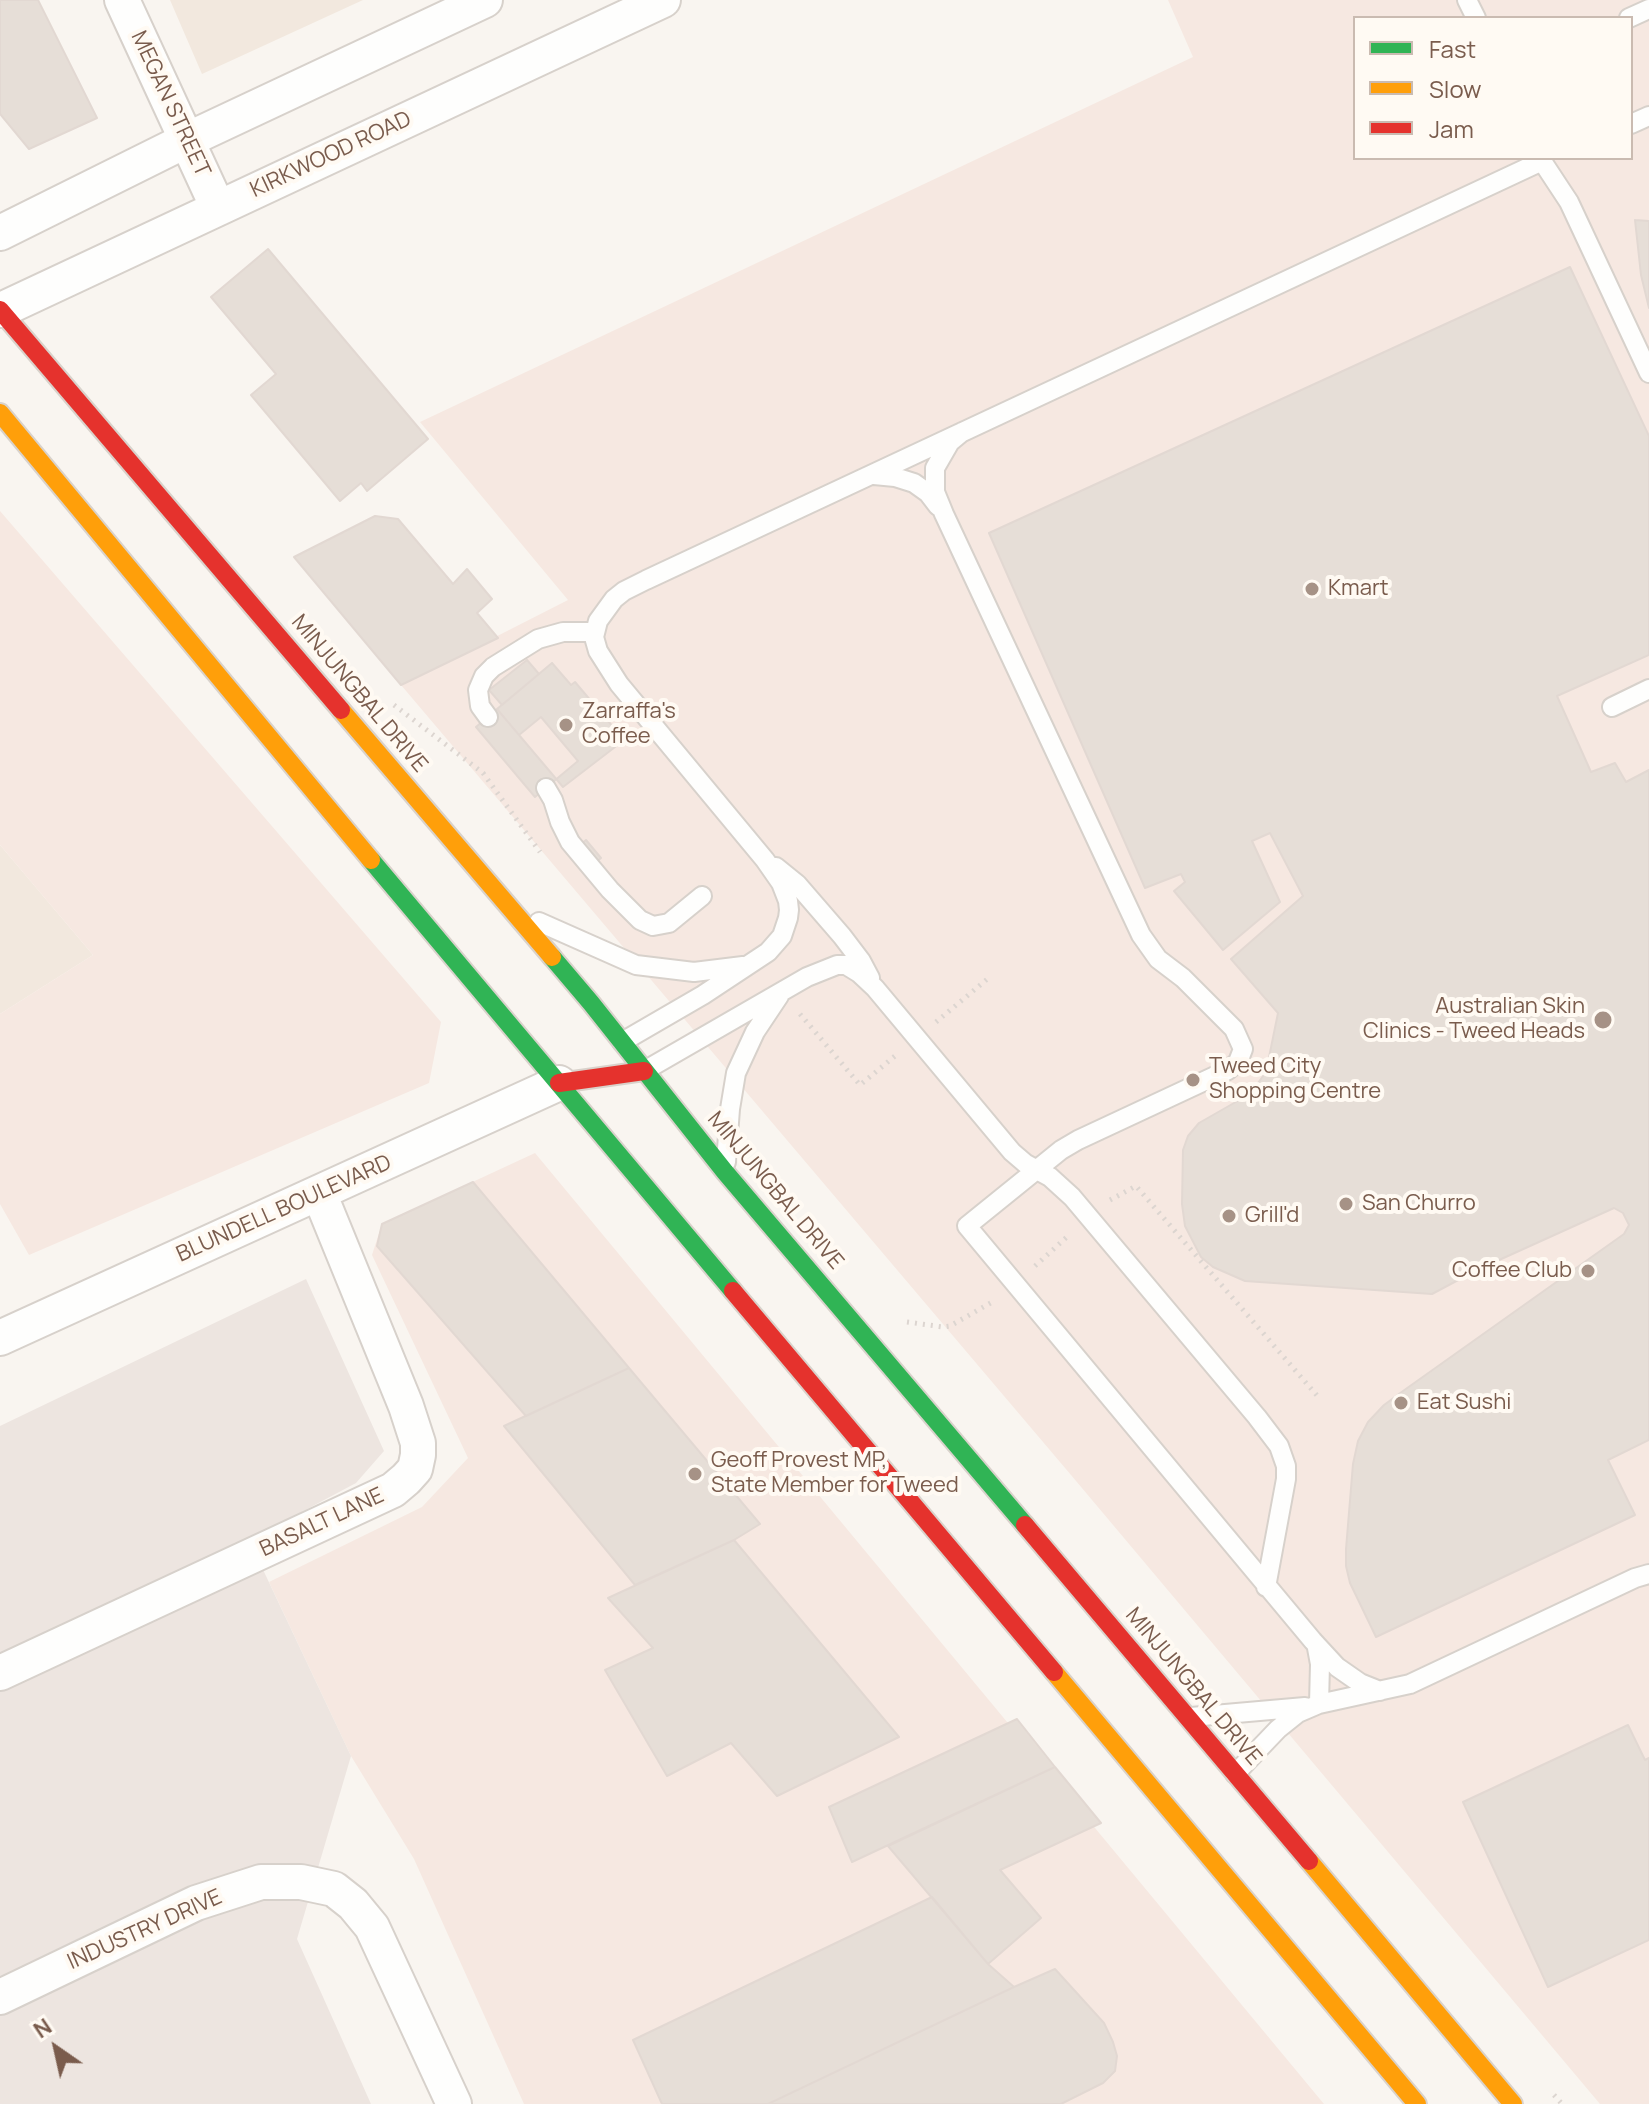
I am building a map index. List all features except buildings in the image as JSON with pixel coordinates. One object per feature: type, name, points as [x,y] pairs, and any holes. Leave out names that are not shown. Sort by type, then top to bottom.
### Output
[{"type":"main road","name":"MINJUNGBAL DRIVE","points":[[0,310],[591,1003],[609,1050],[644,1071],[725,1172],[1513,2104]]},
{"type":"main road","points":[[0,413],[455,961],[1417,2104]]},
{"type":"main road","points":[[559,1083],[609,1050]]},
{"type":"main road","points":[[559,1083],[644,1071]]},
{"type":"street","name":"MEGAN STREET","points":[[122,0],[218,208]]},
{"type":"street","points":[[0,233],[187,140],[485,0]]},
{"type":"street","name":"KIRKWOOD ROAD","points":[[0,310],[663,0]]},
{"type":"street","name":"BLUNDELL BOULEVARD","points":[[3,1330],[319,1193],[559,1083]]},
{"type":"street","name":"BASALT LANE","points":[[0,1673],[393,1490],[415,1469],[418,1443],[406,1406],[319,1193]]},
{"type":"street","name":"INDUSTRY DRIVE","points":[[0,1997],[196,1903],[261,1882],[301,1882],[334,1889],[353,1904],[372,1927],[454,2104]]},
{"type":"lane","points":[[609,1050],[750,965],[776,944],[788,918],[785,892],[765,860],[619,684],[598,651],[594,632],[598,621],[606,608],[624,591],[1547,161],[1649,373]]},
{"type":"lane","points":[[962,432],[950,442],[935,468],[935,492],[944,514],[1141,935],[1158,959],[1183,978],[1234,1029],[1243,1049],[1238,1062],[1228,1070],[1078,1140],[1036,1169],[967,1226],[1313,1641],[1337,1667],[1360,1683],[1380,1691]]},
{"type":"lane","points":[[871,475],[895,477],[914,483],[928,493],[944,514]]},
{"type":"lane","points":[[488,717],[480,706],[478,690],[484,676],[493,667],[538,639],[563,632],[594,632]]},
{"type":"lane","points":[[1612,707],[1649,689]]},
{"type":"lane","points":[[546,788],[570,842],[640,920],[653,926],[669,923],[702,896]]},
{"type":"lane","points":[[765,860],[789,876],[842,936],[861,961],[875,988]]},
{"type":"lane","points":[[511,909],[636,965],[694,972],[750,965]]},
{"type":"lane","points":[[644,1071],[819,971],[842,965],[855,969],[875,988],[1012,1152],[1050,1177],[1072,1197],[1249,1406],[1279,1446],[1287,1473],[1266,1587]]},
{"type":"lane","points":[[725,1172],[727,1129],[736,1073],[755,1032],[783,990]]},
{"type":"lane","points":[[1187,1718],[1315,1706],[1410,1684],[1649,1574]]},
{"type":"lane","points":[[1313,1641],[1320,1659],[1315,1706]]},
{"type":"lane","points":[[1235,1774],[1285,1722],[1315,1706]]},
{"type":"path","points":[[787,1022],[800,1013],[860,1085],[991,976]]},
{"type":"shaded area","points":[[170,0],[363,0],[202,74]]},
{"type":"shaded area","name":"Tweed City Shopping Centre","points":[[1168,0],[1649,0],[1649,2104],[1600,2104],[401,685],[568,600],[420,422],[1193,57]]},
{"type":"shaded area","points":[[0,511],[441,1022],[429,1083],[29,1255],[0,1204],[0,1014],[93,955],[0,845]]},
{"type":"shaded area","points":[[0,845],[93,955],[0,1014]]},
{"type":"shaded area","points":[[535,1153],[1324,2104],[524,2104],[414,1859],[351,1756],[269,1582],[422,1507],[468,1458],[372,1255],[382,1224]]},
{"type":"shaded area","points":[[306,1279],[384,1451],[356,1483],[249,1540],[351,1756],[297,1939],[371,2104],[0,2104],[0,1426]]},
{"type":"traffic: fast","points":[[371,860],[733,1291]]},
{"type":"traffic: fast","points":[[552,957],[725,1172],[1025,1525]]},
{"type":"traffic: slow","points":[[0,413],[371,860]]},
{"type":"traffic: slow","points":[[341,710],[552,957]]},
{"type":"traffic: slow","points":[[1054,1672],[1417,2104]]},
{"type":"traffic: slow","points":[[1309,1861],[1513,2104]]},
{"type":"traffic: jam","points":[[0,310],[341,710]]},
{"type":"traffic: jam","points":[[559,1083],[644,1071]]},
{"type":"traffic: jam","points":[[733,1291],[1054,1672]]},
{"type":"traffic: jam","points":[[1025,1525],[1309,1861]]},
{"type":"place","name":"Kmart","points":[[1312,589]]},
{"type":"place","name":"Zarraffa's Coffee","points":[[566,725]]},
{"type":"place","name":"Australian Skin Clinics - Tweed Heads","points":[[1603,1020]]},
{"type":"place","name":"Tweed City Shopping Centre","points":[[1193,1080]]},
{"type":"place","name":"San Churro","points":[[1346,1204]]},
{"type":"place","name":"Grill'd","points":[[1229,1216]]},
{"type":"place","name":"Coffee Club","points":[[1588,1271]]},
{"type":"place","name":"Eat Sushi","points":[[1401,1403]]},
{"type":"place","name":"Geoff Provest MP, State Member for Tweed","points":[[695,1474]]}]
